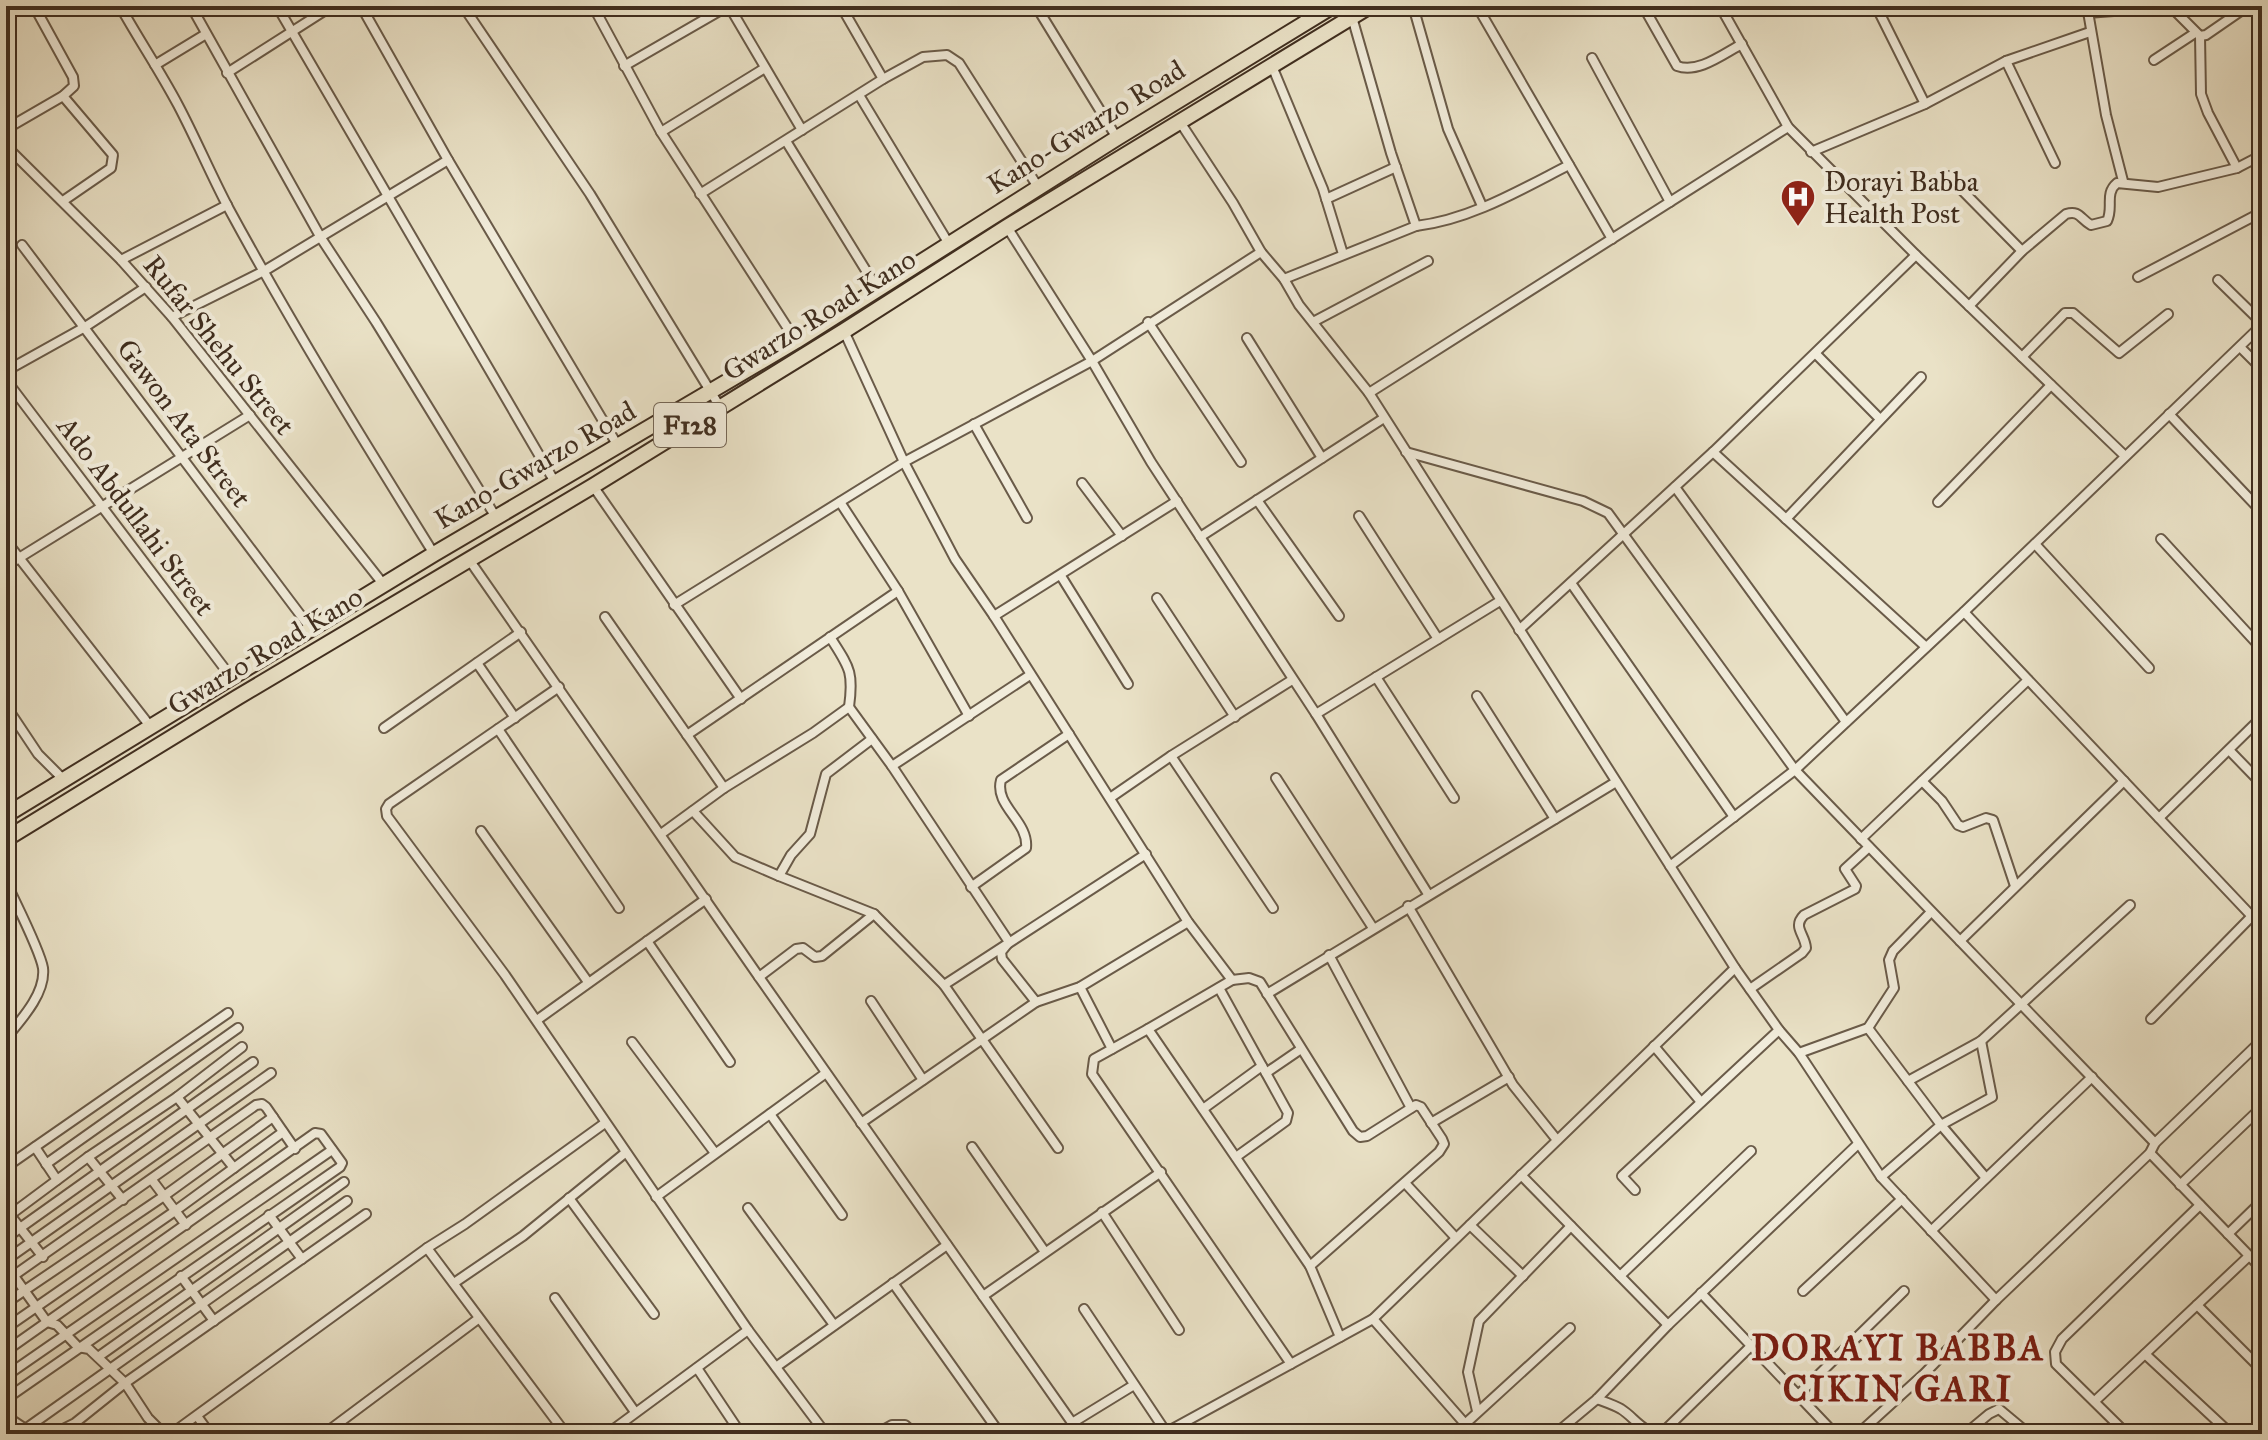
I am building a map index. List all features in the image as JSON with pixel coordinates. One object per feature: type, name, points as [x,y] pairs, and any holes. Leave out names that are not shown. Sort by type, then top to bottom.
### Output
[{"type":"main road","name":"Kano-Gwarzo Road","points":[[6,815],[434,554],[796,341],[1038,187],[1333,6]]},
{"type":"main road","name":"Gwarzo Road Kano","points":[[6,839],[593,486],[1007,227],[1370,6]]},
{"type":"street","points":[[6,129],[63,96],[74,86],[73,77],[34,6]]},
{"type":"street","points":[[120,6],[147,57],[155,65],[227,205],[325,381],[434,554]]},
{"type":"street","points":[[191,6],[321,238],[385,335],[497,519]]},
{"type":"street","points":[[277,6],[556,484]]},
{"type":"street","points":[[227,73],[332,6]]},
{"type":"street","points":[[361,6],[448,160],[619,447]]},
{"type":"street","points":[[463,6],[590,194],[720,407]]},
{"type":"street","points":[[593,6],[661,132],[796,341]]},
{"type":"street","points":[[624,66],[728,6],[802,130]]},
{"type":"street","points":[[841,6],[883,79]]},
{"type":"street","points":[[1036,6],[1117,138]]},
{"type":"street","points":[[1298,6],[1308,21]]},
{"type":"street","points":[[1413,6],[1448,129],[1482,206]]},
{"type":"street","points":[[1477,6],[1612,239]]},
{"type":"street","points":[[1643,6],[1677,66],[1687,70],[1742,44]]},
{"type":"street","points":[[1720,6],[1788,127],[2125,456]]},
{"type":"street","points":[[1876,6],[1925,104]]},
{"type":"street","points":[[2123,181],[2106,115],[2087,9],[2167,7],[2197,34],[2201,94],[2237,168]]},
{"type":"street","points":[[2154,60],[2197,34],[2206,35],[2244,7]]},
{"type":"street","points":[[1352,17],[1416,226]]},
{"type":"street","points":[[1811,152],[1925,104],[2006,61],[2090,32]]},
{"type":"street","points":[[155,65],[206,34]]},
{"type":"street","points":[[700,194],[883,79],[923,57],[947,55],[959,63],[1038,187]]},
{"type":"street","points":[[1592,58],[1670,202]]},
{"type":"street","points":[[2006,61],[2055,163]]},
{"type":"street","points":[[1272,66],[1326,199],[1343,254]]},
{"type":"street","points":[[661,132],[765,68]]},
{"type":"street","points":[[859,95],[949,244]]},
{"type":"street","points":[[63,96],[114,160],[111,168],[63,201]]},
{"type":"street","points":[[1180,122],[1261,252],[1369,393],[1735,968],[1799,1053],[1881,1177],[1996,1300]]},
{"type":"street","points":[[1369,393],[1788,127]]},
{"type":"street","points":[[786,141],[878,290]]},
{"type":"street","name":"Rufar Shehu Street","points":[[7,148],[121,260],[172,317],[384,586]]},
{"type":"street","points":[[1969,306],[2022,251],[2066,214],[2079,214],[2091,225],[2107,221],[2110,215],[2110,188],[2123,181],[2158,187],[2237,168],[2262,155]]},
{"type":"street","points":[[172,317],[264,271],[448,160]]},
{"type":"street","points":[[1284,279],[1416,226],[1435,224],[1482,206],[1569,165]]},
{"type":"street","points":[[1326,199],[1396,167]]},
{"type":"street","points":[[1948,176],[2022,251]]},
{"type":"street","points":[[121,260],[227,205]]},
{"type":"street","points":[[2138,277],[2262,212]]},
{"type":"street","points":[[1007,227],[1177,501],[1316,714],[1428,894]]},
{"type":"street","name":"Gawon Ata Street","points":[[22,245],[311,629]]},
{"type":"street","points":[[674,605],[904,462],[1092,361],[1148,322],[1261,252]]},
{"type":"street","points":[[1519,630],[1713,452],[1916,255]]},
{"type":"street","points":[[1313,322],[1428,261]]},
{"type":"street","points":[[1670,866],[1795,770],[1964,612],[2262,324],[2218,280]]},
{"type":"street","points":[[6,371],[85,327],[146,287]]},
{"type":"street","points":[[2022,357],[2069,312],[2119,353],[2168,314]]},
{"type":"street","points":[[1148,322],[1241,462]]},
{"type":"street","points":[[844,331],[904,462],[955,559],[1188,922],[1232,980]]},
{"type":"street","points":[[1247,338],[1322,458]]},
{"type":"street","points":[[2240,347],[2262,369]]},
{"type":"street","points":[[1816,354],[1880,419]]},
{"type":"street","points":[[1786,519],[1921,377]]},
{"type":"street","name":"Ado Abdullahi Street","points":[[6,380],[231,677]]},
{"type":"street","points":[[1938,502],[2051,385]]},
{"type":"street","points":[[2169,414],[2262,512]]},
{"type":"street","points":[[6,566],[250,415]]},
{"type":"street","points":[[1200,537],[1384,418]]},
{"type":"street","points":[[974,424],[1027,518]]},
{"type":"street","points":[[1406,452],[1583,501],[1608,513],[1795,770],[2155,1143]]},
{"type":"street","points":[[1713,452],[1926,647]]},
{"type":"street","points":[[1082,483],[1122,536]]},
{"type":"street","points":[[593,486],[741,699]]},
{"type":"street","points":[[1675,487],[1846,722]]},
{"type":"street","points":[[1257,500],[1339,616]]},
{"type":"street","points":[[994,616],[1177,501]]},
{"type":"street","points":[[840,502],[898,591],[969,716]]},
{"type":"street","points":[[1359,516],[1438,639]]},
{"type":"street","points":[[2161,539],[2262,649]]},
{"type":"street","points":[[6,541],[150,726]]},
{"type":"street","points":[[2035,544],[2149,668]]},
{"type":"street","points":[[470,561],[1080,1434]]},
{"type":"street","points":[[1061,576],[1128,684]]},
{"type":"street","points":[[1571,583],[1734,817]]},
{"type":"street","points":[[687,735],[898,591]]},
{"type":"street","points":[[1157,598],[1235,717]]},
{"type":"street","points":[[1316,714],[1500,601]]},
{"type":"street","points":[[1964,612],[2262,927]]},
{"type":"street","points":[[605,617],[724,788]]},
{"type":"street","points":[[384,728],[521,632]]},
{"type":"street","points":[[830,637],[852,677],[849,707],[1009,942]]},
{"type":"street","points":[[477,663],[515,718]]},
{"type":"street","points":[[892,766],[1030,675]]},
{"type":"street","points":[[1376,677],[1454,798]]},
{"type":"street","points":[[1110,798],[1292,680]]},
{"type":"street","points":[[1861,839],[2028,680]]},
{"type":"street","points":[[559,687],[389,804],[387,816],[537,1020],[748,1330],[826,1434]]},
{"type":"street","points":[[1477,696],[1555,819]]},
{"type":"street","points":[[6,706],[38,754],[63,779]]},
{"type":"street","points":[[661,834],[724,788],[849,707]]},
{"type":"street","points":[[2159,818],[2262,717]]},
{"type":"street","points":[[498,729],[619,908]]},
{"type":"street","points":[[971,887],[1026,848],[1027,838],[1023,827],[1000,795],[1001,780],[1069,734]]},
{"type":"street","points":[[779,876],[791,855],[810,834],[826,774],[872,739]]},
{"type":"street","points":[[2229,750],[2262,784]]},
{"type":"street","points":[[1171,756],[1273,908]]},
{"type":"street","points":[[1276,778],[1373,928]]},
{"type":"street","points":[[1922,781],[1942,801],[1958,825],[1963,827],[1986,818],[1993,820],[2015,886]]},
{"type":"street","points":[[1960,941],[2124,781]]},
{"type":"street","points":[[1267,994],[1616,782]]},
{"type":"street","points":[[693,811],[735,857],[874,914],[944,985],[1058,1148]]},
{"type":"street","points":[[481,831],[588,982]]},
{"type":"street","points":[[1750,989],[1802,953],[1805,942],[1798,928],[1799,921],[1804,915],[1855,889],[1845,869],[1869,847]]},
{"type":"street","points":[[944,985],[1146,854]]},
{"type":"street","points":[[6,882],[43,967],[42,983],[34,999],[6,1038]]},
{"type":"street","points":[[537,1020],[706,899]]},
{"type":"street","points":[[1908,1081],[1981,1041],[2130,905]]},
{"type":"street","points":[[1408,906],[1509,1077],[1557,1140]]},
{"type":"street","points":[[1799,1053],[1868,1028],[1894,988],[1889,960],[1893,951],[1931,912]]},
{"type":"street","points":[[759,977],[796,949],[803,948],[815,957],[822,956],[874,914]]},
{"type":"street","points":[[2151,1019],[2252,916]]},
{"type":"street","points":[[861,1123],[1036,1002],[1080,987],[1188,922]]},
{"type":"street","points":[[647,941],[730,1062]]},
{"type":"street","points":[[1009,942],[1001,952],[1002,959],[1036,1002]]},
{"type":"street","points":[[1329,955],[1411,1108]]},
{"type":"street","points":[[1084,1309],[1165,1433],[1373,1319],[1735,968]]},
{"type":"street","points":[[1291,1364],[1092,1074],[1094,1059],[1232,980],[1249,978],[1260,982],[1353,1131],[1360,1137],[1367,1136],[1416,1105],[1421,1107],[1444,1144],[1439,1152],[1310,1266]]},
{"type":"street","points":[[1080,987],[1112,1049]]},
{"type":"street","points":[[1219,988],[1288,1117],[1236,1157]]},
{"type":"street","points":[[871,1001],[923,1080]]},
{"type":"street","points":[[6,1167],[228,1013]]},
{"type":"street","points":[[46,1164],[238,1028]]},
{"type":"street","points":[[1868,1028],[1941,1125],[1986,1178]]},
{"type":"street","points":[[1148,1029],[1310,1266],[1340,1337]]},
{"type":"street","points":[[1635,1190],[1622,1176],[1779,1030]]},
{"type":"street","points":[[1858,1434],[1924,1374],[2262,1040]]},
{"type":"street","points":[[1881,1177],[1941,1125],[1992,1097],[1981,1041]]},
{"type":"street","points":[[632,1042],[715,1153]]},
{"type":"street","points":[[1654,1046],[1701,1102]]},
{"type":"street","points":[[43,1257],[21,1228],[8,1217],[242,1047]]},
{"type":"street","points":[[1203,1109],[1301,1049]]},
{"type":"street","points":[[6,1238],[253,1062]]},
{"type":"street","points":[[6,1260],[271,1073]]},
{"type":"street","points":[[656,1197],[826,1073]]},
{"type":"street","points":[[1431,1123],[1509,1077]]},
{"type":"street","points":[[1931,1231],[2092,1077]]},
{"type":"street","points":[[177,1097],[234,1168]]},
{"type":"street","points":[[164,1434],[148,1418],[125,1383],[89,1349],[78,1347],[57,1325],[47,1322],[25,1291],[10,1279],[256,1105],[262,1104],[295,1149]]},
{"type":"street","points":[[2180,1185],[2262,1107]]},
{"type":"street","points":[[770,1114],[842,1215]]},
{"type":"street","points":[[6,1303],[164,1196],[273,1117]]},
{"type":"street","points":[[171,1434],[605,1123]]},
{"type":"street","points":[[6,1328],[283,1132]]},
{"type":"street","points":[[6,1351],[319,1132],[342,1163],[6,1399]]},
{"type":"street","points":[[1555,1434],[1597,1399],[1668,1325],[1858,1144]]},
{"type":"street","points":[[35,1147],[57,1180]]},
{"type":"street","points":[[972,1147],[1045,1252]]},
{"type":"street","points":[[6,1376],[332,1150]]},
{"type":"street","points":[[1620,1276],[1751,1151]]},
{"type":"street","points":[[454,1283],[523,1236],[625,1153]]},
{"type":"street","points":[[2150,1153],[2262,1269]]},
{"type":"street","points":[[88,1157],[123,1200]]},
{"type":"street","points":[[983,1296],[1161,1172]]},
{"type":"street","points":[[1521,1175],[1668,1325]]},
{"type":"street","points":[[152,1180],[186,1225]]},
{"type":"street","points":[[98,1357],[344,1182]]},
{"type":"street","points":[[1405,1183],[1456,1238]]},
{"type":"street","points":[[569,1198],[654,1314]]},
{"type":"street","points":[[1803,1291],[1902,1199]]},
{"type":"street","points":[[6,1416],[28,1432],[110,1369],[347,1201]]},
{"type":"street","points":[[2228,1234],[2262,1201]]},
{"type":"street","points":[[2127,1434],[2056,1364],[2055,1352],[2062,1339],[2200,1205]]},
{"type":"street","points":[[748,1208],[834,1325]]},
{"type":"street","points":[[1102,1212],[1179,1330]]},
{"type":"street","points":[[53,1434],[75,1423],[125,1383],[366,1214]]},
{"type":"street","points":[[269,1215],[302,1259]]},
{"type":"street","points":[[1470,1225],[1523,1276]]},
{"type":"street","points":[[1477,1411],[1468,1372],[1479,1321],[1571,1226]]},
{"type":"street","points":[[776,1367],[947,1245]]},
{"type":"street","points":[[427,1248],[566,1434]]},
{"type":"street","points":[[2095,1401],[2249,1256]]},
{"type":"street","points":[[181,1276],[214,1321]]},
{"type":"street","points":[[893,1283],[996,1428]]},
{"type":"street","points":[[1798,1395],[1904,1291]]},
{"type":"street","points":[[1701,1293],[1835,1434]]},
{"type":"street","points":[[555,1298],[635,1412]]},
{"type":"street","points":[[2197,1305],[2262,1370]]},
{"type":"street","points":[[324,1434],[478,1319]]},
{"type":"street","points":[[1373,1319],[1474,1434]]},
{"type":"street","points":[[1465,1424],[1570,1328]]},
{"type":"street","points":[[607,1434],[748,1330]]},
{"type":"street","points":[[1597,1399],[1621,1409],[1648,1432],[1665,1430],[1751,1346]]},
{"type":"street","points":[[2145,1354],[2231,1434]]},
{"type":"street","points":[[697,1368],[741,1434]]},
{"type":"street","points":[[1072,1423],[1134,1385]]},
{"type":"street","points":[[1965,1434],[1999,1409],[2029,1434]]},
{"type":"street","points":[[197,1416],[210,1434]]},
{"type":"street","points":[[876,1434],[892,1425],[905,1425],[915,1434]]},
{"type":"place","name":"Dorayi Babba Health Post","points":[[1798,228]]},
{"type":"district","name":"DORAYI BABBA CIKIN GARI","points":[[1898,1368]]}]
